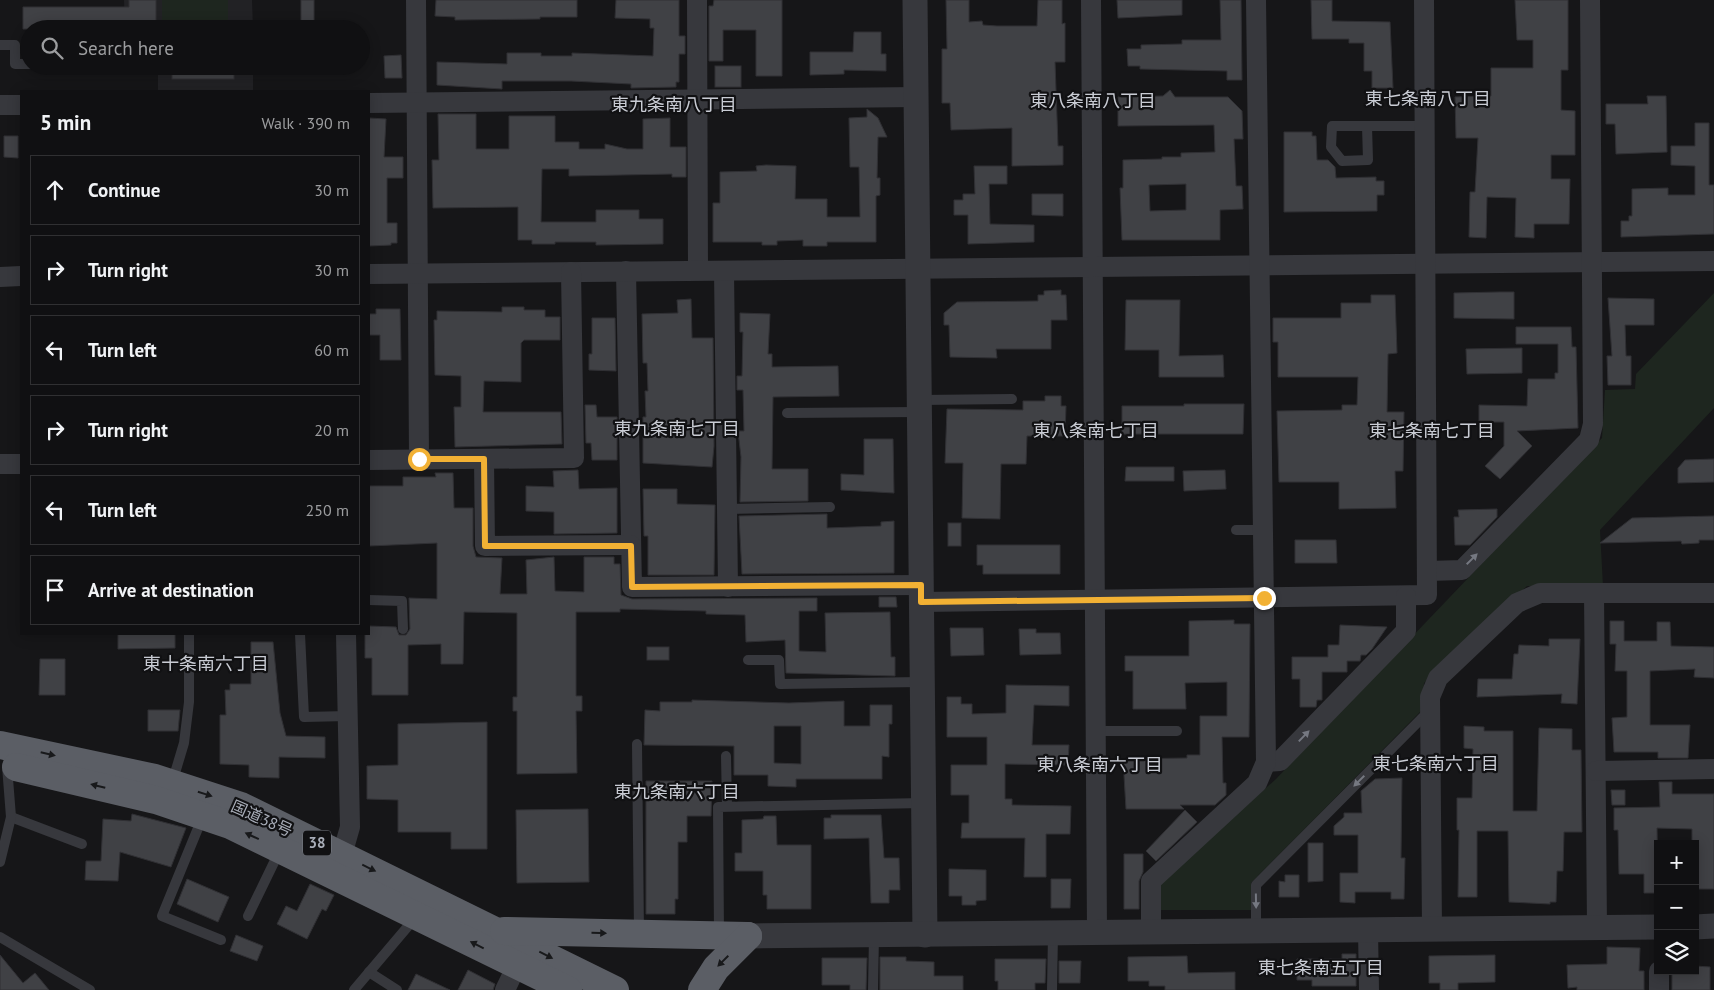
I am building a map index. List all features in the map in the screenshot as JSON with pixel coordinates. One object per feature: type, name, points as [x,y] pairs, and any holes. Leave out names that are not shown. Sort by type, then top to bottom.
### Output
[{"type":"highway","name":"国道38号","points":[[2,758],[55,755],[172,783],[240,806],[615,990]]},
{"type":"highway","name":"国道38号","points":[[2,758],[34,770],[156,800],[203,815],[281,849],[568,990]]},
{"type":"highway","points":[[498,931],[748,936]]},
{"type":"highway","points":[[702,990],[716,968],[748,936]]},
{"type":"street","points":[[416,0],[419,459]]},
{"type":"street","points":[[697,0],[698,270]]},
{"type":"street","points":[[915,0],[925,935]]},
{"type":"street","points":[[1091,0],[1097,598],[1097,932]]},
{"type":"street","points":[[1151,932],[1151,881],[1257,783],[1266,762],[1256,0]]},
{"type":"street","points":[[626,271],[632,587],[728,587],[1097,598],[1264,598],[1427,595],[1424,0]]},
{"type":"street","points":[[1428,571],[1462,570],[1589,440],[1593,424],[1590,0]]},
{"type":"street","points":[[370,103],[917,97]]},
{"type":"street","points":[[0,105],[20,105]]},
{"type":"street","points":[[370,274],[1714,261]]},
{"type":"street","points":[[724,271],[728,587]]},
{"type":"street","points":[[370,460],[574,458],[571,272]]},
{"type":"street","points":[[0,277],[20,276]]},
{"type":"street","points":[[484,459],[485,546],[631,546]]},
{"type":"street","points":[[0,464],[20,464]]},
{"type":"street","points":[[1594,593],[1597,927]]},
{"type":"street","points":[[1432,929],[1430,696],[1438,678],[1517,603],[1540,594],[1714,593]]},
{"type":"street","points":[[1266,762],[1280,761],[1406,630],[1406,596]]},
{"type":"street","points":[[342,855],[350,827],[346,635]]},
{"type":"street","points":[[1596,771],[1714,769]]},
{"type":"street","points":[[1699,927],[1714,926]]},
{"type":"street","points":[[748,936],[1654,927]]},
{"type":"street","points":[[1368,929],[1369,990]]},
{"type":"street","points":[[504,990],[517,965]]},
{"type":"street","points":[[1659,975],[1660,990]]},
{"type":"lane","points":[[0,44],[15,45],[15,64],[20,64]]},
{"type":"lane","points":[[1367,126],[1368,160],[1342,161],[1332,147],[1332,126],[1367,126],[1424,126]]},
{"type":"lane","points":[[787,414],[1012,399]]},
{"type":"lane","points":[[727,509],[830,507]]},
{"type":"lane","points":[[1236,530],[1263,530]]},
{"type":"lane","points":[[370,600],[402,600],[403,629]]},
{"type":"lane","points":[[172,783],[184,743],[189,702],[189,635]]},
{"type":"lane","points":[[300,635],[304,717],[348,716]]},
{"type":"lane","points":[[748,660],[779,660],[780,684],[921,682]]},
{"type":"lane","points":[[1256,930],[1256,885],[1430,709]]},
{"type":"lane","points":[[1097,731],[1177,731]]},
{"type":"lane","points":[[637,744],[639,934]]},
{"type":"lane","points":[[726,756],[727,806]]},
{"type":"lane","points":[[0,862],[11,818],[2,758]]},
{"type":"lane","points":[[719,936],[718,807],[923,803]]},
{"type":"lane","points":[[203,815],[162,916],[221,940]]},
{"type":"lane","points":[[11,818],[82,844]]},
{"type":"lane","points":[[248,916],[281,849]]},
{"type":"lane","points":[[354,990],[417,915]]},
{"type":"lane","points":[[1052,990],[1053,933]]},
{"type":"lane","points":[[873,990],[874,935]]},
{"type":"lane","points":[[0,937],[90,990]]},
{"type":"lane","points":[[369,972],[397,990]]},
{"type":"shaded area","points":[[124,0],[252,0],[253,20],[125,20]]},
{"type":"shaded area","points":[[162,0],[228,0],[228,20],[162,20]]},
{"type":"shaded area","points":[[158,75],[253,75],[253,90],[158,90]]},
{"type":"shaded area","points":[[1714,293],[1714,408],[1600,530],[1603,586],[1527,586],[1424,683],[1423,709],[1251,883],[1251,910],[1157,910],[1159,884],[1276,779],[1602,438],[1605,390],[1635,389],[1636,374]]},
{"type":"building","points":[[129,0],[156,0],[156,20],[23,20],[23,7],[129,7]]},
{"type":"building","points":[[301,0],[314,0],[314,20],[301,20]]},
{"type":"building","points":[[436,0],[577,0],[577,17],[455,20],[455,17],[435,16]]},
{"type":"building","points":[[616,0],[679,0],[679,36],[685,36],[685,54],[679,54],[679,82],[676,82],[676,87],[631,88],[631,84],[571,81],[502,81],[502,89],[437,85],[437,62],[507,64],[507,53],[541,53],[541,56],[572,56],[572,53],[653,56],[654,28],[650,28],[650,19],[615,18]]},
{"type":"building","points":[[714,0],[782,0],[782,76],[756,76],[756,30],[723,30],[723,61],[709,61],[709,6],[713,6]]},
{"type":"building","points":[[946,0],[969,0],[969,22],[982,21],[983,25],[997,26],[1037,26],[1038,0],[1062,0],[1062,24],[1065,23],[1065,62],[1055,62],[1058,146],[1063,146],[1063,165],[1012,166],[1012,128],[951,130],[950,103],[942,103],[942,49],[947,49]]},
{"type":"building","points":[[1117,0],[1182,0],[1182,15],[1118,18]]},
{"type":"building","points":[[1220,0],[1241,0],[1242,80],[1227,80],[1227,71],[1140,69],[1140,66],[1128,66],[1127,49],[1141,49],[1141,45],[1182,44],[1182,40],[1221,40]]},
{"type":"building","points":[[1311,0],[1332,0],[1332,21],[1390,22],[1393,88],[1372,88],[1372,71],[1364,71],[1364,43],[1349,43],[1349,39],[1312,39]]},
{"type":"building","points":[[1515,0],[1568,0],[1568,70],[1561,70],[1561,110],[1575,111],[1575,155],[1551,155],[1551,179],[1570,179],[1569,224],[1534,224],[1534,238],[1515,237],[1516,198],[1487,197],[1486,238],[1469,237],[1470,192],[1475,192],[1478,138],[1456,138],[1455,97],[1491,96],[1491,68],[1533,68],[1533,40],[1517,40]]},
{"type":"building","points":[[854,32],[881,32],[881,54],[886,54],[886,71],[844,70],[844,74],[810,75],[810,52],[853,52]]},
{"type":"building","points":[[401,55],[402,78],[385,78],[384,56]]},
{"type":"building","points":[[715,66],[741,66],[741,87],[715,87]]},
{"type":"building","points":[[172,75],[234,75],[234,79],[172,79]]},
{"type":"building","points":[[1170,90],[1175,97],[1228,97],[1242,111],[1243,139],[1234,139],[1236,186],[1242,186],[1243,209],[1220,210],[1220,240],[1122,240],[1120,188],[1123,188],[1123,160],[1162,159],[1162,157],[1181,157],[1181,153],[1215,152],[1214,125],[1118,126],[1118,97],[1163,96]],"holes":[[[1186,184],[1186,210],[1150,211],[1149,185]]]},
{"type":"building","points":[[1647,96],[1666,96],[1667,152],[1616,154],[1615,124],[1606,124],[1606,104],[1648,104]]},
{"type":"building","points":[[867,109],[878,118],[887,137],[878,137],[877,178],[880,178],[880,195],[876,196],[876,242],[827,242],[827,246],[803,246],[803,240],[777,241],[777,245],[762,245],[762,242],[713,242],[713,203],[720,203],[720,172],[757,171],[756,166],[766,165],[796,166],[795,199],[827,199],[827,217],[860,217],[859,167],[850,167],[849,118],[867,117]]},
{"type":"building","points":[[438,114],[476,114],[476,149],[509,149],[509,116],[555,116],[555,142],[579,142],[579,149],[605,149],[605,144],[627,149],[643,149],[643,119],[670,118],[670,147],[686,147],[686,177],[672,177],[672,174],[569,176],[569,169],[542,169],[541,222],[596,222],[596,210],[639,210],[639,219],[663,219],[663,244],[596,245],[596,242],[555,242],[555,244],[532,244],[532,240],[518,240],[518,207],[433,208],[432,160],[439,160]]},
{"type":"building","points":[[370,118],[386,119],[384,157],[403,157],[403,178],[387,178],[387,223],[397,223],[397,243],[391,243],[391,245],[370,246]]},
{"type":"building","points":[[1695,123],[1709,123],[1709,185],[1714,185],[1714,234],[1621,237],[1621,221],[1629,221],[1629,216],[1632,216],[1632,189],[1668,188],[1668,195],[1695,195],[1695,166],[1671,165],[1671,146],[1695,146]]},
{"type":"building","points":[[1284,132],[1312,132],[1312,136],[1316,136],[1317,160],[1328,160],[1335,167],[1336,178],[1376,177],[1376,181],[1384,181],[1384,195],[1377,195],[1377,211],[1284,212]]},
{"type":"building","points":[[4,136],[18,136],[18,158],[4,157]]},
{"type":"building","points":[[974,166],[1007,166],[1007,184],[989,184],[990,224],[1034,225],[1034,242],[968,244],[968,215],[954,215],[954,200],[963,200],[963,194],[975,194]]},
{"type":"building","points":[[1032,194],[1063,194],[1063,216],[1032,215]]},
{"type":"building","points":[[1061,290],[1061,295],[1066,295],[1067,320],[1051,320],[1051,349],[996,349],[997,358],[950,357],[949,325],[944,325],[944,313],[957,302],[1038,301],[1038,295],[1044,295],[1044,291]]},
{"type":"building","points":[[1514,292],[1514,319],[1454,318],[1454,293]]},
{"type":"building","points":[[1371,295],[1395,295],[1397,353],[1388,354],[1387,412],[1404,412],[1403,471],[1395,471],[1396,508],[1339,509],[1339,482],[1279,482],[1277,411],[1342,410],[1342,405],[1357,405],[1358,377],[1278,377],[1278,342],[1273,342],[1273,318],[1341,318],[1341,303],[1371,303]]},
{"type":"building","points":[[1608,298],[1654,299],[1654,325],[1625,325],[1626,356],[1631,356],[1631,385],[1608,385],[1607,356],[1612,356]]},
{"type":"building","points":[[691,299],[692,338],[713,338],[714,446],[712,467],[643,463],[643,417],[646,417],[645,391],[648,391],[647,363],[643,363],[642,314],[678,313],[677,300]]},
{"type":"building","points":[[1126,300],[1180,300],[1179,356],[1223,355],[1224,377],[1159,377],[1159,350],[1125,350]]},
{"type":"building","points":[[502,307],[524,307],[524,310],[545,310],[545,317],[560,317],[560,340],[524,340],[521,343],[521,382],[484,381],[483,412],[561,412],[562,444],[455,447],[454,407],[461,407],[461,376],[435,375],[434,320],[437,320],[437,311],[502,312]]},
{"type":"building","points":[[376,309],[400,309],[401,360],[380,360],[380,335],[370,335],[370,314],[376,314]]},
{"type":"building","points":[[740,313],[770,314],[768,354],[772,354],[772,367],[838,366],[839,396],[773,397],[772,469],[808,469],[808,501],[740,502],[741,457],[738,431],[744,431],[743,390],[737,390],[737,376],[742,376],[743,332],[740,332]]},
{"type":"building","points":[[592,318],[615,318],[616,371],[589,370],[589,354],[592,354]]},
{"type":"building","points":[[1516,327],[1571,327],[1572,347],[1576,347],[1578,428],[1517,431],[1532,446],[1500,479],[1485,466],[1504,446],[1504,422],[1479,422],[1479,405],[1527,406],[1528,379],[1555,379],[1555,373],[1558,373],[1558,344],[1516,344]]},
{"type":"building","points":[[1522,348],[1522,373],[1467,374],[1466,349]]},
{"type":"building","points":[[1045,396],[1061,396],[1061,406],[1066,406],[1065,436],[1027,436],[1026,464],[1001,464],[1000,519],[962,518],[963,463],[945,463],[947,409],[1023,410],[1023,401],[1045,401]]},
{"type":"building","points":[[1184,404],[1244,404],[1243,434],[1122,434],[1122,406],[1184,406]]},
{"type":"building","points":[[585,405],[596,405],[597,417],[617,417],[617,460],[592,460],[591,443],[586,443]]},
{"type":"building","points":[[864,439],[893,439],[894,493],[841,490],[841,474],[864,475]]},
{"type":"building","points":[[1714,459],[1714,482],[1678,483],[1678,468],[1685,460]]},
{"type":"building","points":[[1126,467],[1174,467],[1174,481],[1125,481]]},
{"type":"building","points":[[578,470],[579,489],[617,488],[617,533],[554,534],[554,512],[526,511],[526,486],[554,487],[553,471]]},
{"type":"building","points":[[1225,470],[1226,489],[1184,491],[1183,471]]},
{"type":"building","points":[[435,473],[453,473],[454,508],[473,508],[473,546],[476,557],[502,558],[500,594],[527,594],[526,560],[554,557],[555,591],[584,592],[584,557],[614,557],[614,564],[620,564],[621,595],[632,599],[817,598],[817,611],[799,611],[799,651],[826,652],[825,613],[890,612],[891,657],[895,657],[895,676],[786,673],[785,640],[746,642],[745,615],[706,614],[706,611],[620,609],[620,612],[576,612],[576,696],[582,696],[582,711],[576,711],[577,773],[517,774],[517,711],[513,711],[513,697],[517,697],[517,613],[464,612],[463,664],[441,664],[441,644],[408,645],[408,695],[372,695],[372,658],[365,658],[365,635],[370,635],[370,626],[396,627],[399,635],[406,635],[410,629],[409,598],[437,599],[437,543],[370,546],[370,486],[403,486],[403,477],[436,477]]},
{"type":"building","points":[[643,489],[677,489],[677,504],[715,505],[714,575],[648,575],[648,536],[644,536]]},
{"type":"building","points":[[1497,509],[1497,517],[1470,545],[1455,545],[1454,517],[1459,517],[1458,510]]},
{"type":"building","points":[[827,514],[827,528],[881,526],[881,522],[894,521],[894,573],[742,574],[739,516]]},
{"type":"building","points":[[1714,516],[1714,540],[1699,540],[1699,543],[1682,544],[1681,541],[1600,543],[1632,518]]},
{"type":"building","points":[[948,523],[961,523],[961,546],[948,546]]},
{"type":"building","points":[[1295,540],[1336,540],[1337,563],[1295,563]]},
{"type":"building","points":[[977,545],[1060,545],[1060,574],[983,574],[983,565],[977,565]]},
{"type":"building","points":[[879,597],[896,597],[897,607],[879,607]]},
{"type":"building","points":[[1234,620],[1234,624],[1250,624],[1249,737],[1222,737],[1223,783],[1226,783],[1226,795],[1215,805],[1180,805],[1184,809],[1126,809],[1123,759],[1187,758],[1187,755],[1200,755],[1200,716],[1227,716],[1227,682],[1185,683],[1186,709],[1133,709],[1133,671],[1125,671],[1125,656],[1189,656],[1189,621]]},
{"type":"building","points":[[1610,621],[1624,621],[1624,641],[1657,641],[1657,622],[1670,622],[1671,646],[1714,647],[1714,678],[1694,677],[1695,669],[1650,671],[1650,725],[1690,725],[1688,758],[1658,758],[1658,752],[1614,752],[1612,718],[1627,717],[1627,671],[1615,671],[1616,644],[1610,644]]},
{"type":"building","points":[[1340,625],[1387,627],[1372,649],[1366,655],[1361,655],[1360,661],[1347,661],[1347,672],[1322,672],[1322,700],[1317,700],[1316,707],[1300,707],[1300,679],[1292,679],[1292,657],[1328,657],[1328,645],[1339,645]]},
{"type":"building","points":[[950,628],[983,628],[984,655],[951,656]]},
{"type":"building","points":[[1019,629],[1036,629],[1036,633],[1060,633],[1061,654],[1020,655]]},
{"type":"building","points":[[118,635],[175,635],[175,648],[118,649]]},
{"type":"building","points":[[1549,639],[1580,639],[1577,704],[1561,703],[1562,694],[1477,697],[1478,679],[1512,679],[1514,654],[1518,654],[1519,645],[1549,646]]},
{"type":"building","points":[[251,642],[273,642],[280,713],[286,736],[325,737],[325,758],[279,757],[279,778],[249,777],[249,765],[220,764],[220,715],[226,715],[225,690],[230,690],[230,684],[251,684]]},
{"type":"building","points":[[647,647],[669,647],[669,660],[647,660]]},
{"type":"building","points":[[40,659],[65,659],[65,695],[39,695]]},
{"type":"building","points":[[1006,685],[1069,686],[1069,706],[1034,705],[1032,745],[1069,745],[1068,765],[1005,764],[1005,799],[1012,799],[1012,805],[1071,806],[1070,834],[1046,834],[1046,877],[1024,877],[1025,838],[961,838],[962,823],[969,823],[969,795],[951,795],[951,765],[987,765],[987,737],[947,737],[947,697],[961,697],[961,704],[972,704],[972,714],[1006,713]]},
{"type":"building","points":[[692,700],[789,703],[844,701],[844,726],[870,726],[870,705],[892,705],[892,724],[889,724],[889,757],[882,756],[882,779],[796,779],[796,787],[768,786],[768,775],[734,775],[734,746],[644,745],[645,710],[660,711],[660,702],[692,702]],"holes":[[[774,726],[801,726],[801,764],[774,763]]]},
{"type":"building","points":[[148,710],[180,710],[178,731],[148,731]]},
{"type":"building","points":[[487,722],[487,849],[451,849],[451,832],[398,832],[398,800],[367,799],[367,766],[398,765],[398,724]]},
{"type":"building","points":[[1464,726],[1484,727],[1484,731],[1513,731],[1513,811],[1537,811],[1539,728],[1572,729],[1572,750],[1581,750],[1582,832],[1564,832],[1563,871],[1557,871],[1556,902],[1550,902],[1550,904],[1509,902],[1508,831],[1477,831],[1477,897],[1458,897],[1459,830],[1457,830],[1457,798],[1472,798],[1473,749],[1464,748]]},
{"type":"building","points":[[1402,778],[1401,858],[1405,858],[1404,899],[1391,899],[1391,892],[1355,892],[1355,903],[1340,902],[1340,873],[1358,873],[1358,835],[1334,835],[1334,826],[1344,817],[1344,813],[1362,813],[1361,791],[1375,779]]},
{"type":"building","points":[[646,781],[712,781],[711,816],[687,816],[687,842],[678,842],[678,899],[675,899],[675,914],[646,914]]},
{"type":"building","points":[[1659,782],[1672,782],[1672,794],[1714,794],[1714,889],[1699,889],[1699,840],[1692,840],[1692,829],[1657,828],[1657,840],[1654,840],[1654,893],[1644,893],[1644,874],[1619,874],[1618,830],[1614,830],[1614,808],[1660,807]]},
{"type":"building","points":[[1611,790],[1625,790],[1625,805],[1612,805]]},
{"type":"building","points":[[588,809],[589,882],[517,883],[516,810]]},
{"type":"building","points":[[1185,810],[1197,822],[1156,861],[1146,851]]},
{"type":"building","points":[[132,814],[186,828],[171,867],[120,852],[118,881],[85,880],[86,861],[101,861],[103,819],[131,821]]},
{"type":"building","points":[[831,815],[881,815],[884,858],[899,858],[900,890],[889,890],[889,903],[871,903],[869,838],[824,839],[824,818],[831,818]]},
{"type":"building","points":[[764,816],[776,816],[777,845],[811,845],[811,909],[767,909],[767,895],[763,895],[763,871],[735,871],[735,853],[742,853],[742,820],[763,819]]},
{"type":"building","points":[[1308,843],[1323,843],[1323,881],[1308,882]]},
{"type":"building","points":[[1124,854],[1143,854],[1143,872],[1139,881],[1139,909],[1124,909]]},
{"type":"building","points":[[949,869],[986,870],[986,900],[976,901],[976,905],[962,905],[962,896],[949,896]]},
{"type":"building","points":[[1285,875],[1299,875],[1299,897],[1279,897],[1279,881],[1285,882]]},
{"type":"building","points":[[187,879],[229,897],[218,922],[177,904]]},
{"type":"building","points":[[1051,879],[1071,879],[1070,908],[1051,908]]},
{"type":"building","points":[[310,884],[334,895],[326,911],[322,909],[307,939],[277,924],[286,906],[297,911]]},
{"type":"building","points":[[236,935],[263,946],[257,961],[230,951]]},
{"type":"building","points":[[1607,947],[1640,948],[1639,971],[1644,971],[1644,990],[1577,990],[1577,987],[1568,988],[1567,965],[1607,964]]},
{"type":"building","points":[[1342,954],[1356,954],[1356,986],[1312,986],[1312,980],[1297,980],[1297,959],[1342,959]]},
{"type":"building","points":[[0,955],[23,983],[35,973],[49,990],[0,990]]},
{"type":"building","points":[[1495,955],[1495,982],[1458,983],[1458,990],[1440,990],[1440,983],[1429,983],[1429,956]]},
{"type":"building","points":[[1187,956],[1188,973],[1235,972],[1235,990],[1165,990],[1165,986],[1149,986],[1149,981],[1128,981],[1128,957]]},
{"type":"building","points":[[880,957],[906,957],[906,961],[934,962],[934,976],[963,976],[963,990],[880,990]]},
{"type":"building","points":[[822,958],[867,958],[866,990],[850,990],[850,985],[822,985]]},
{"type":"building","points":[[995,959],[1046,959],[1045,983],[1035,983],[1035,990],[998,990],[998,981],[995,981]]},
{"type":"building","points":[[1059,961],[1081,961],[1080,983],[1059,983]]},
{"type":"building","points":[[1699,966],[1710,967],[1710,990],[1672,990],[1672,975],[1699,975]]},
{"type":"building","points":[[468,970],[495,984],[493,990],[458,990]]},
{"type":"building","points":[[416,974],[450,990],[408,990]]},
{"type":"district","name":"東七条南八丁目","points":[[1428,99]]},
{"type":"district","name":"東八条南八丁目","points":[[1093,101]]},
{"type":"district","name":"東九条南八丁目","points":[[674,105]]},
{"type":"district","name":"東九条南七丁目","points":[[677,429]]},
{"type":"district","name":"東八条南七丁目","points":[[1096,431]]},
{"type":"district","name":"東七条南七丁目","points":[[1432,431]]},
{"type":"district","name":"東十条南六丁目","points":[[206,664]]},
{"type":"district","name":"東七条南六丁目","points":[[1436,764]]},
{"type":"district","name":"東八条南六丁目","points":[[1100,765]]},
{"type":"district","name":"東九条南六丁目","points":[[677,792]]},
{"type":"district","name":"東七条南五丁目","points":[[1321,968]]},
{"type":"route","points":[[419,459],[484,459],[485,546],[631,546],[632,587],[921,585],[921,602],[1097,598],[1264,598]]}]
